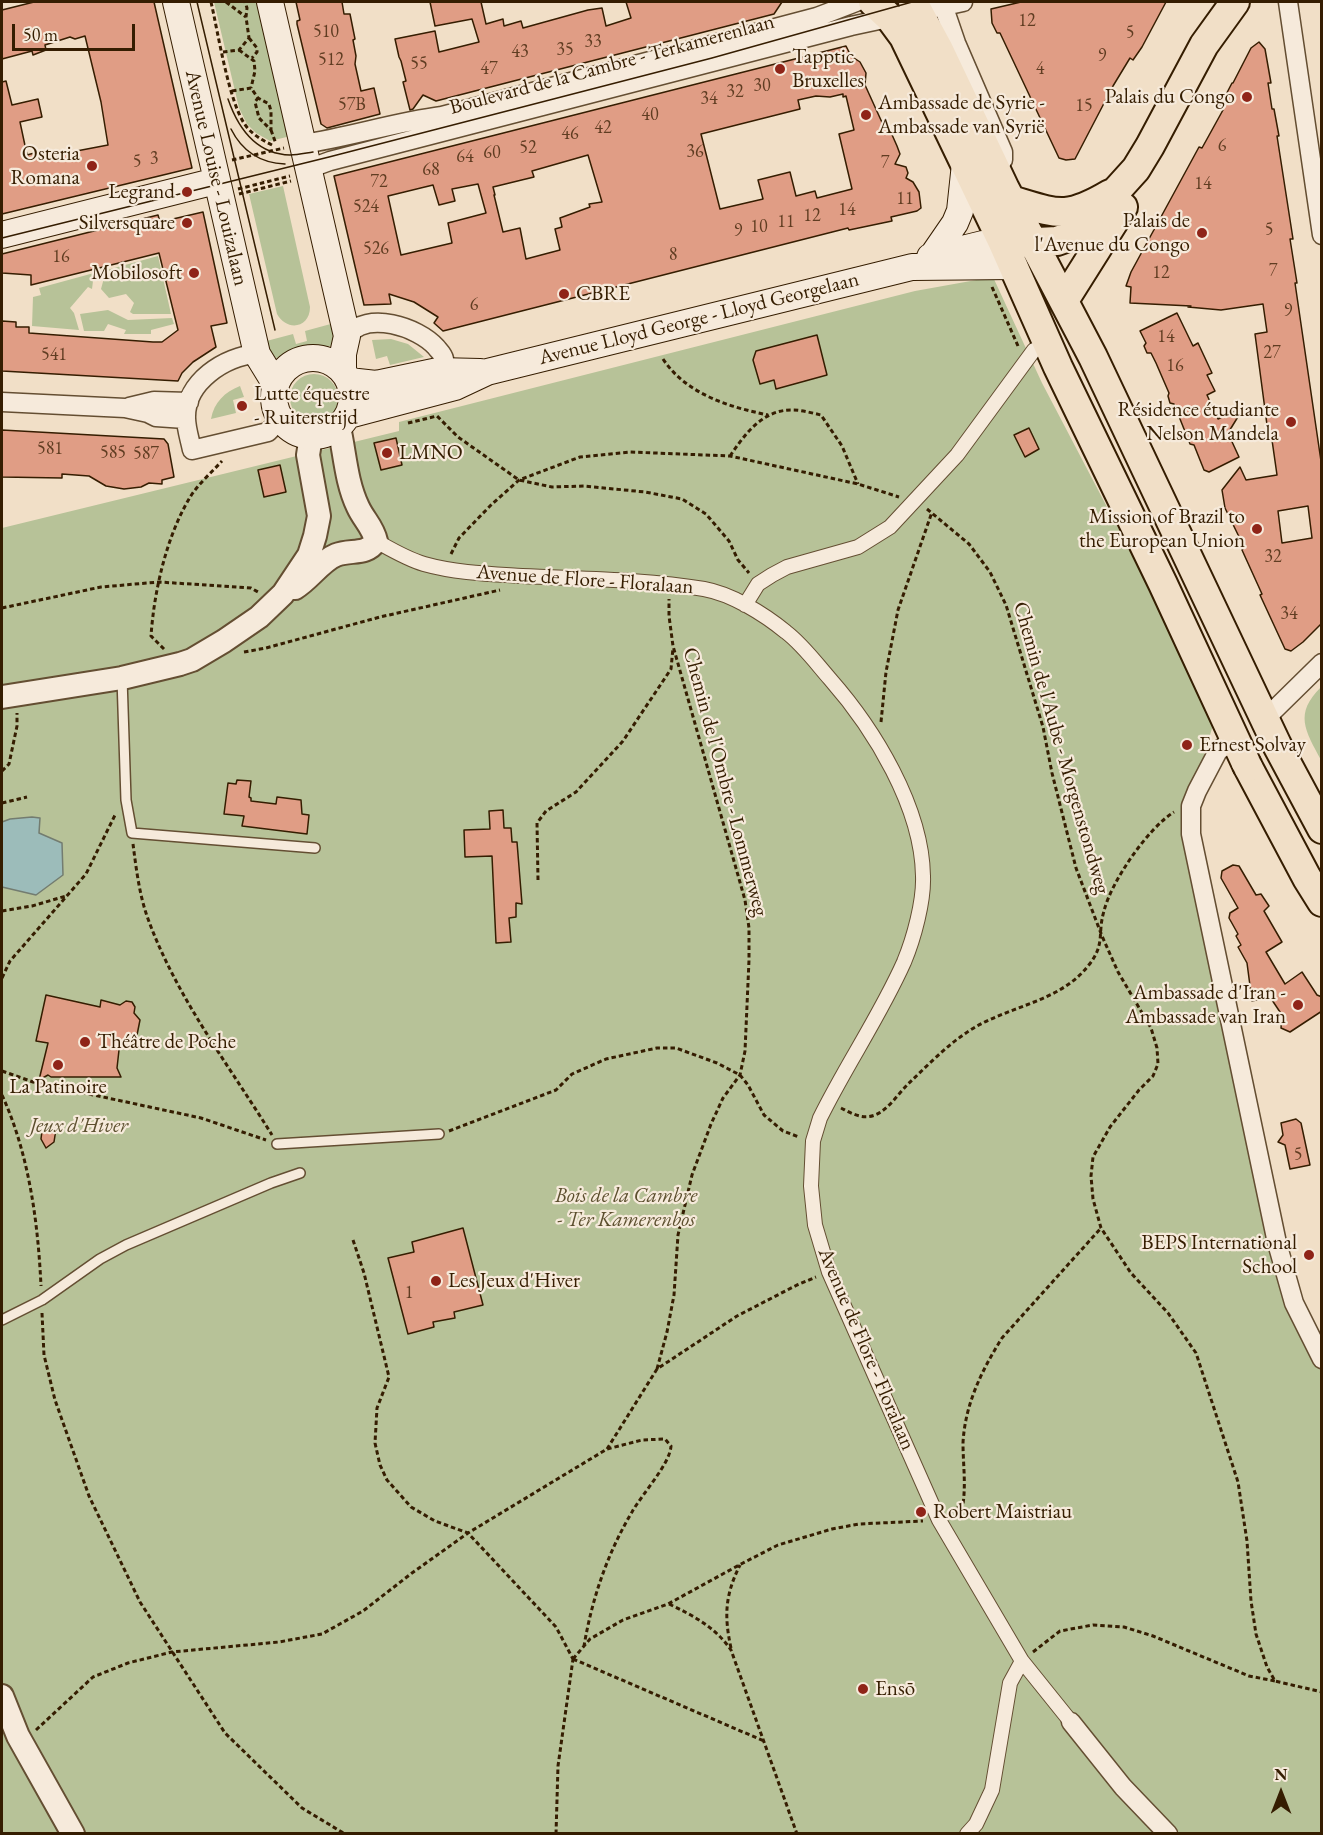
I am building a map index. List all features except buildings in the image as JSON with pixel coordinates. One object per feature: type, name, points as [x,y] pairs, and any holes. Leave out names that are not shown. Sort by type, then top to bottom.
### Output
[{"type":"main road","name":"Avenue Louise - Louizalaan","points":[[176,2],[225,188],[257,354],[276,385]]},
{"type":"main road","points":[[270,2],[303,144],[303,174],[347,336],[343,354],[346,376],[353,398],[344,421],[326,435],[311,436],[296,433],[281,419],[274,397],[276,385],[283,373],[293,364],[305,359],[319,358],[332,363],[346,376]]},
{"type":"main road","points":[[1204,45],[1213,2]]},
{"type":"main road","points":[[1065,299],[1118,217],[1136,169],[1204,45],[1235,2]]},
{"type":"main road","points":[[929,5],[1008,194],[1065,299],[1265,720],[1320,825]]},
{"type":"main road","points":[[882,10],[904,37],[1243,756],[1322,902]]},
{"type":"main road","points":[[923,261],[955,223],[960,211],[965,164]]},
{"type":"main road","points":[[1041,254],[1057,241],[1082,232],[1104,213],[1117,190],[1136,169]]},
{"type":"main road","points":[[2,235],[225,188]]},
{"type":"main road","points":[[1008,194],[1050,212],[1070,212],[1087,208],[1117,190]]},
{"type":"main road","name":"Avenue Lloyd George - Lloyd Georgelaan","points":[[344,421],[381,405],[455,387],[487,372],[983,244],[1008,255]]},
{"type":"main road","points":[[1008,255],[1041,254],[1086,266]]},
{"type":"main road","name":"Avenue Lloyd George - Lloyd Georgelaan","points":[[346,376],[376,384],[438,371],[487,372]]},
{"type":"main road","points":[[1243,756],[1265,720]]},
{"type":"street","name":"Boulevard de la Cambre - Terkamerenlaan","points":[[303,144],[325,141],[421,118],[442,116],[818,17],[856,2]]},
{"type":"street","name":"Boulevard de la Cambre - Terkamerenlaan","points":[[303,174],[330,161],[882,10],[963,2]]},
{"type":"street","points":[[1288,2],[1322,235]]},
{"type":"street","points":[[347,336],[351,330],[374,323],[395,324],[408,328],[432,343],[441,353],[444,359],[438,371]]},
{"type":"street","points":[[746,605],[758,584],[787,567],[858,547],[890,527],[957,455],[1026,364],[1034,350]]},
{"type":"street","points":[[257,354],[242,356],[214,369],[198,385],[187,411],[192,450],[268,432],[281,419]]},
{"type":"street","points":[[2,402],[125,408],[156,417],[187,411]]},
{"type":"street","points":[[283,594],[305,582],[335,555],[369,549],[376,541],[374,532],[358,508],[349,482],[344,421]]},
{"type":"street","points":[[9,695],[122,678],[192,660],[259,617],[283,594],[309,555],[319,516],[308,455],[311,436]]},
{"type":"street","name":"Avenue de Flore - Floralaan","points":[[376,541],[403,557],[444,570],[671,584],[707,590],[746,605],[787,632],[800,645],[845,696],[879,746],[902,789],[916,827],[924,876],[918,919],[905,961],[820,1118],[813,1141],[811,1186],[814,1215],[829,1272],[939,1520],[1022,1661],[1123,1786],[1168,1833]]},
{"type":"street","points":[[1265,720],[1322,663]]},
{"type":"street","points":[[1243,756],[1218,751],[1191,806],[1191,834],[1277,1243],[1294,1303],[1322,1359]]},
{"type":"street","points":[[967,1833],[976,1824],[992,1790],[1010,1683],[1022,1661]]},
{"type":"street","points":[[2,1696],[22,1743],[73,1833]]},
{"type":"lane","points":[[122,678],[126,800],[132,833],[315,848]]},
{"type":"lane","points":[[277,1144],[439,1134]]},
{"type":"lane","points":[[2,1320],[42,1300],[100,1259],[126,1245],[271,1183],[300,1173]]},
{"type":"path","points":[[213,2],[223,52],[237,108],[245,125],[254,134],[274,145],[269,104],[258,98],[251,88],[255,71],[254,61],[239,50],[223,52]]},
{"type":"path","points":[[226,2],[246,17]]},
{"type":"path","points":[[245,2],[249,38],[257,48],[252,58]]},
{"type":"path","points":[[239,50],[249,38]]},
{"type":"path","points":[[232,91],[251,88]]},
{"type":"path","points":[[258,98],[255,102],[259,118],[271,130]]},
{"type":"path","points":[[303,144],[219,164],[225,188],[223,193],[303,174]]},
{"type":"path","points":[[225,188],[303,174]]},
{"type":"path","points":[[991,284],[1018,346]]},
{"type":"path","points":[[663,359],[673,373],[692,388],[742,410],[768,415],[792,409],[821,415],[842,446],[858,484]]},
{"type":"path","points":[[730,456],[745,434],[768,415]]},
{"type":"path","points":[[407,423],[437,416],[458,437],[519,480],[552,487],[584,486],[645,492],[682,499],[706,514],[729,541],[738,560],[758,584]]},
{"type":"path","points":[[171,666],[163,648],[151,636],[159,582],[175,528],[189,498],[224,459],[236,440]]},
{"type":"path","points":[[444,570],[459,538],[519,480],[580,457],[630,452],[730,456],[858,484],[915,502]]},
{"type":"path","name":"Chemin de l'Aube - Morgenstondweg","points":[[879,746],[886,672],[898,610],[932,512],[969,544],[990,572],[1006,605],[1043,727],[1076,868],[1118,972],[1151,1028],[1157,1048],[1158,1064],[1153,1076],[1110,1127],[1094,1157],[1091,1176],[1093,1199],[1101,1228],[1131,1273],[1168,1313],[1196,1353],[1238,1482],[1247,1541],[1256,1634],[1267,1667],[1275,1681]]},
{"type":"path","points":[[2,608],[101,587],[159,582],[251,588],[258,592]]},
{"type":"path","name":"Chemin de l'Ombre - Lommerweg","points":[[657,1369],[668,1332],[674,1295],[678,1235],[692,1175],[723,1098],[740,1075],[745,1051],[748,1011],[749,928],[745,900],[673,646],[669,616],[671,584]]},
{"type":"path","points":[[234,653],[266,648],[380,617],[510,588]]},
{"type":"path","points":[[538,880],[537,823],[546,812],[576,792],[623,741],[671,669],[673,646]]},
{"type":"path","points":[[2,771],[9,764],[16,726],[9,695]]},
{"type":"path","points":[[2,802],[27,798]]},
{"type":"path","points":[[2,978],[10,961],[86,874],[113,817],[126,800]]},
{"type":"path","points":[[829,1101],[858,1117],[875,1115],[893,1102],[907,1085],[966,1032],[1068,986],[1087,968],[1096,955],[1102,936],[1103,914],[1108,895],[1129,861],[1162,821],[1176,811],[1191,806]]},
{"type":"path","points":[[132,833],[135,860],[147,915],[173,975],[218,1052],[277,1144]]},
{"type":"path","points":[[2,911],[33,906],[68,895]]},
{"type":"path","points":[[439,1134],[556,1090],[572,1074],[606,1059],[657,1048],[676,1048],[717,1063],[740,1075],[753,1093],[764,1115],[789,1135],[813,1141]]},
{"type":"path","points":[[2,1071],[33,1082],[201,1118],[277,1144]]},
{"type":"path","points":[[2,1095],[21,1145],[39,1240],[44,1355],[55,1400],[89,1496],[140,1602],[225,1733],[302,1808],[345,1833]]},
{"type":"path","points":[[555,1833],[558,1766],[573,1659],[590,1639],[623,1620],[668,1604],[778,1545],[832,1529],[859,1524],[939,1520],[963,1504],[965,1490],[964,1424],[969,1402],[991,1354],[1002,1338],[1101,1228]]},
{"type":"path","points":[[353,1240],[364,1273],[389,1377],[377,1407],[375,1443],[380,1465],[387,1480],[411,1507],[435,1521],[468,1533],[556,1627],[573,1659],[764,1741]]},
{"type":"path","points":[[607,1449],[657,1369],[737,1316],[829,1272]]},
{"type":"path","points":[[22,1743],[93,1677],[128,1663],[172,1652],[279,1642],[322,1634],[363,1611],[468,1533],[607,1449],[642,1440],[665,1439],[671,1446],[671,1451],[665,1464],[637,1504],[599,1581],[589,1616],[584,1646]]},
{"type":"path","points":[[741,1563],[730,1585],[726,1606],[731,1650],[797,1833]]},
{"type":"path","points":[[668,1604],[709,1625],[722,1637],[731,1650]]},
{"type":"path","points":[[1022,1661],[1060,1631],[1093,1624],[1124,1627],[1249,1676],[1322,1692]]},
{"type":"green space","points":[[214,2],[259,2],[295,135],[270,141],[256,133],[247,124],[239,108]]},
{"type":"green space","points":[[283,186],[310,307],[306,319],[297,325],[286,323],[277,314],[249,194]]},
{"type":"green space","points":[[158,256],[171,314],[133,314],[130,312],[134,303],[126,294],[109,298],[101,289],[103,271]]},
{"type":"green space","points":[[94,273],[92,289],[88,287],[70,308],[74,313],[79,330],[32,326],[33,297],[41,295],[39,288]]},
{"type":"green space","name":"Bois de la Cambre - Ter Kamerenbos","points":[[993,277],[1042,383],[1216,715],[1193,792],[1271,1246],[1321,1365],[1321,1833],[2,1833],[2,528],[399,431],[399,422],[915,291]]},
{"type":"green space","points":[[108,310],[128,320],[172,318],[174,324],[151,330],[151,334],[124,334],[126,330],[108,324],[104,331],[84,331],[80,314]]},
{"type":"green space","points":[[338,322],[334,344],[327,347],[304,348],[284,356],[271,358],[259,343],[293,334],[296,344],[307,341],[305,331]]},
{"type":"green space","points":[[391,339],[408,344],[424,357],[390,365],[387,356],[376,359],[372,340]]},
{"type":"green space","points":[[309,374],[319,374],[331,381],[338,393],[338,403],[331,415],[319,422],[309,422],[294,411],[290,403],[290,393],[301,378]]},
{"type":"green space","points":[[240,386],[244,397],[233,400],[236,413],[211,419],[221,398]]},
{"type":"green space","points":[[1321,687],[1321,760],[1310,740],[1305,714],[1307,706]]},
{"type":"water","points":[[32,817],[40,818],[39,833],[62,843],[63,875],[36,895],[2,887],[2,822]]},
{"type":"tram line","points":[[197,2],[275,330]]},
{"type":"tram line","points":[[2,238],[329,157],[712,58],[912,2]]},
{"type":"tram line","points":[[228,99],[243,129],[250,138],[267,150],[293,155],[313,152]]},
{"type":"tram line","points":[[231,129],[241,144],[253,154],[268,161],[285,164]]},
{"type":"place","name":"Tapptic Bruxelles","points":[[780,69]]},
{"type":"place","name":"Palais du Congo","points":[[1247,97]]},
{"type":"place","name":"Ambassade de Syrie - Ambassade van Syrië","points":[[866,115]]},
{"type":"place","name":"Osteria Romana","points":[[92,166]]},
{"type":"place","name":"Legrand","points":[[187,192]]},
{"type":"place","name":"Silversquare","points":[[187,223]]},
{"type":"place","name":"Palais de l'Avenue du Congo","points":[[1202,233]]},
{"type":"place","name":"Mobilosoft","points":[[194,273]]},
{"type":"place","name":"CBRE","points":[[564,294]]},
{"type":"place","name":"Lutte équestre - Ruiterstrijd","points":[[242,406]]},
{"type":"place","name":"Résidence étudiante Nelson Mandela","points":[[1291,422]]},
{"type":"place","name":"LMNO","points":[[387,453]]},
{"type":"place","name":"Mission of Brazil to the European Union","points":[[1257,529]]},
{"type":"place","name":"Ernest Solvay","points":[[1187,745]]},
{"type":"place","name":"Ambassade d'Iran - Ambassade van Iran","points":[[1298,1005]]},
{"type":"place","name":"Théâtre de Poche","points":[[85,1042]]},
{"type":"place","name":"La Patinoire","points":[[58,1065]]},
{"type":"place","name":"BEPS International School","points":[[1309,1255]]},
{"type":"place","name":"Les Jeux d'Hiver","points":[[436,1281]]},
{"type":"place","name":"Robert Maistriau","points":[[921,1512]]},
{"type":"place","name":"Ensō","points":[[863,1689]]},
{"type":"park label","name":"Jeux d'Hiver","points":[[79,1126]]}]
